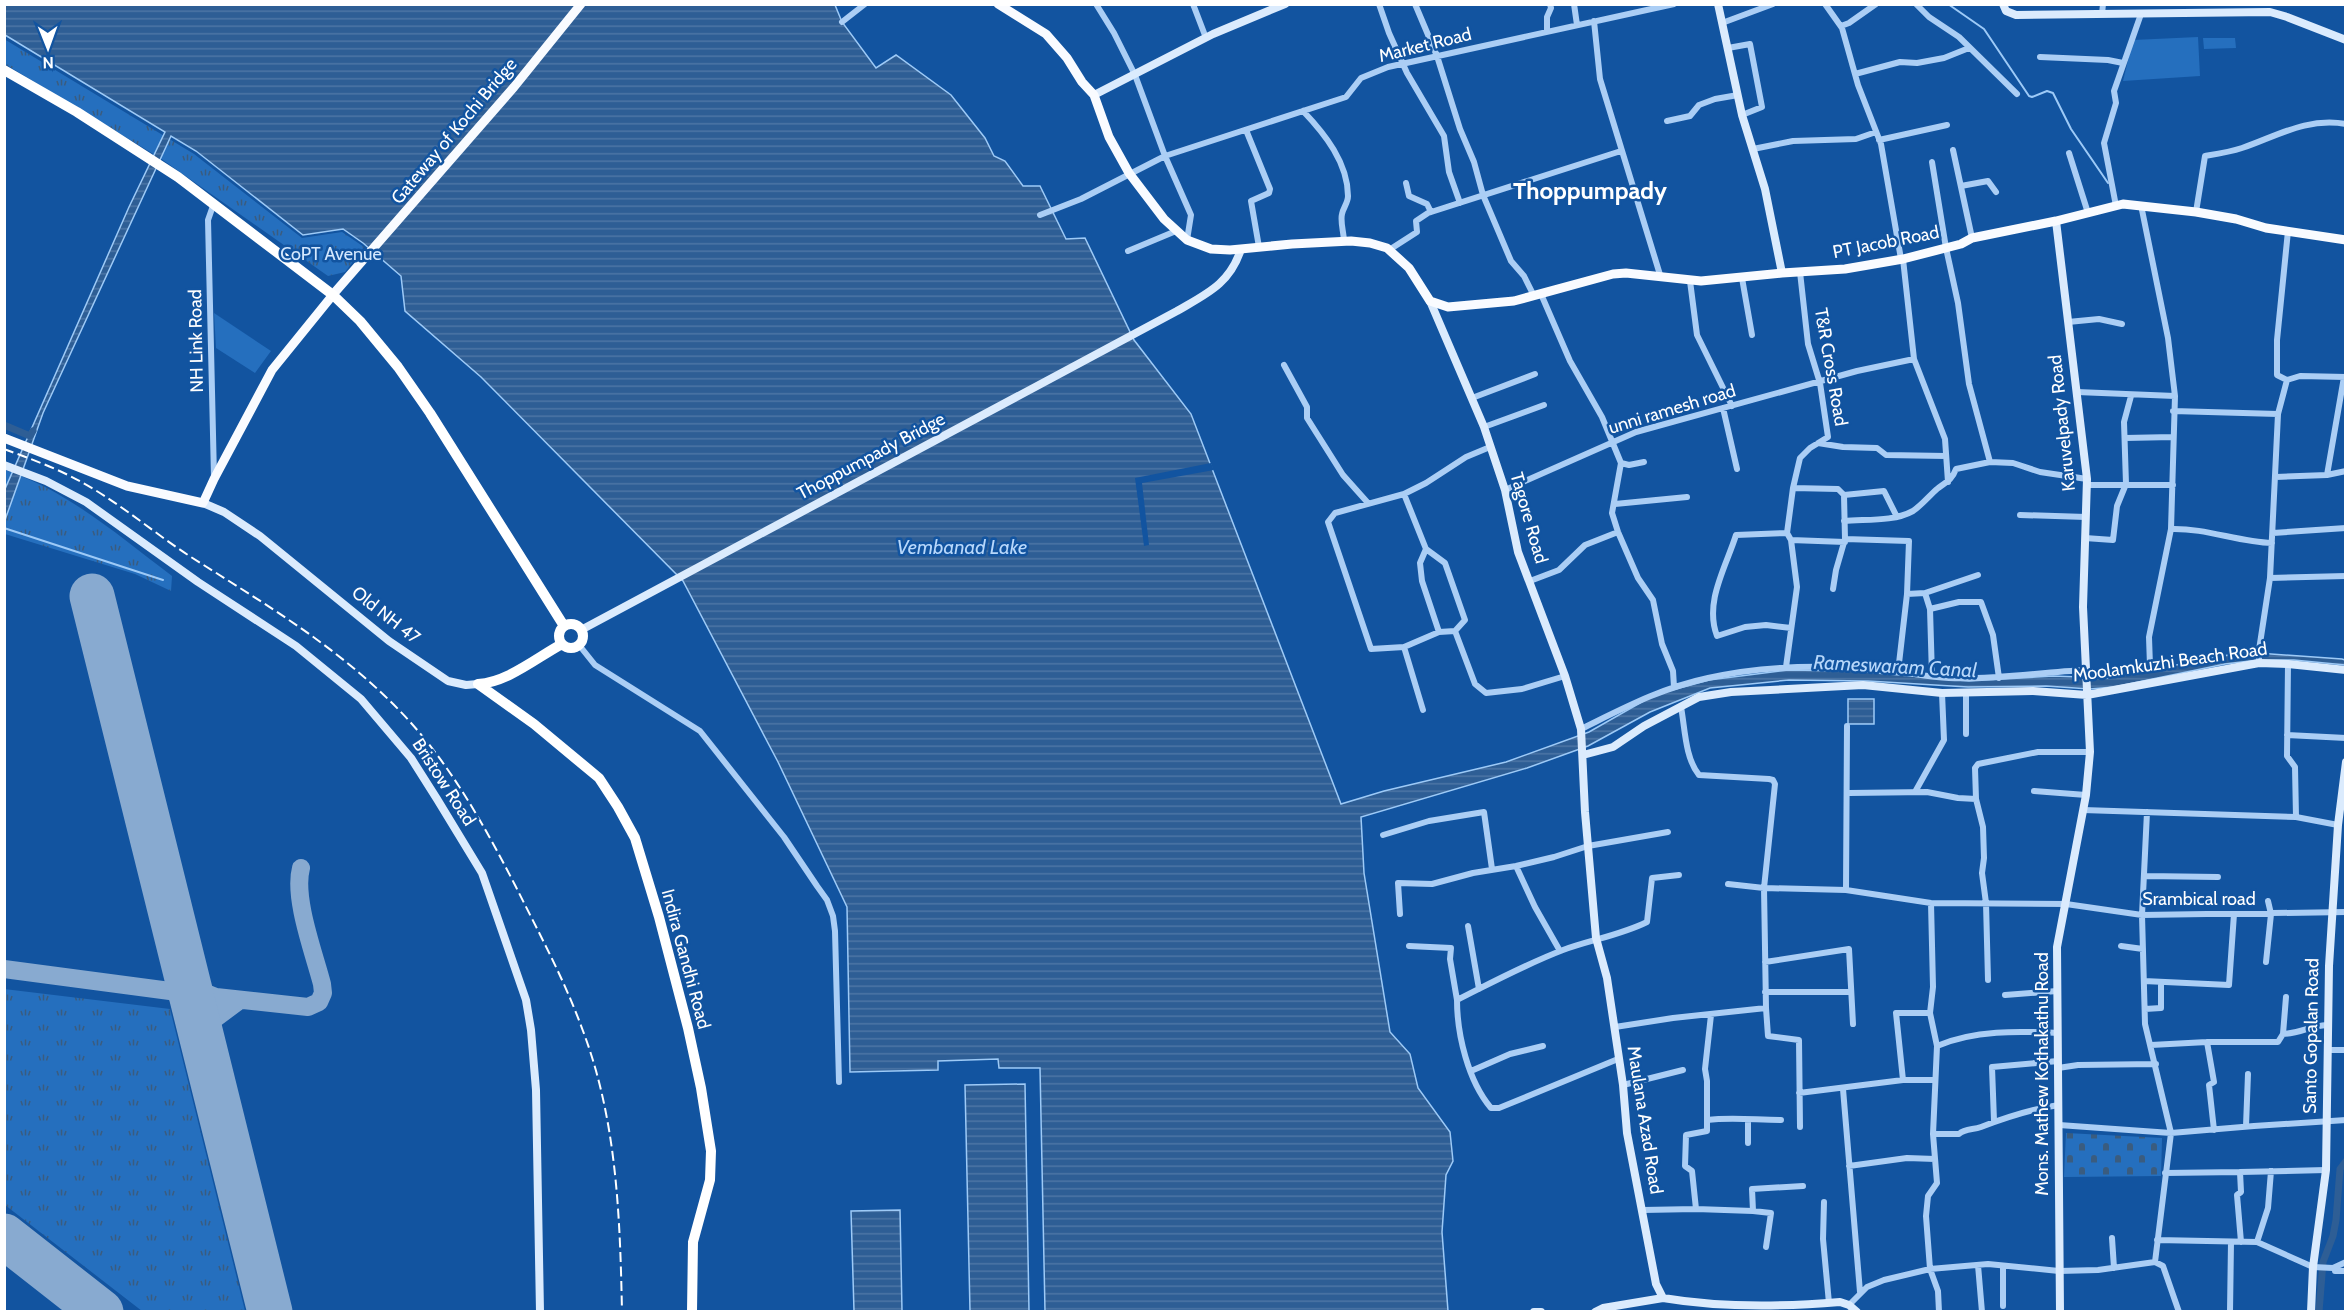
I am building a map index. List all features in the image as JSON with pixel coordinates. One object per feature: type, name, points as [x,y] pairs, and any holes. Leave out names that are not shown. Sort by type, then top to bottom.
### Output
[{"type":"highway","points":[[4,70],[149,157],[214,203],[333,295],[360,321],[398,367],[493,511],[564,626]]},
{"type":"highway","points":[[571,624],[581,630],[582,638],[579,645],[568,648],[562,644],[559,633],[564,626],[571,624]]},
{"type":"highway","name":"Old NH 47","points":[[478,684],[507,675],[562,644]]},
{"type":"highway","name":"Indira Gandhi Road","points":[[478,684],[534,724],[599,778],[634,838],[659,916],[688,1028],[711,1151],[710,1180],[693,1242],[692,1311]]},
{"type":"main road","name":"Gateway of Kochi Bridge","points":[[333,295],[514,87],[581,4]]},
{"type":"main road","points":[[998,4],[1046,34],[1067,58],[1082,82],[1094,95],[1109,137],[1130,173],[1164,219],[1187,240],[1212,249],[1344,242],[1370,243],[1389,250],[1409,268],[1430,301]]},
{"type":"main road","name":"PT Jacob Road","points":[[1430,301],[1448,307],[1514,301],[1613,274],[1626,273],[1690,281],[1845,269],[1902,259],[1946,248],[1972,238],[2116,206],[2141,205],[2196,212],[2346,240]]},
{"type":"main road","points":[[203,503],[272,370],[333,295]]},
{"type":"main road","name":"Old NH 47","points":[[4,438],[127,486],[203,503]]},
{"type":"street","points":[[842,22],[865,4]]},
{"type":"street","points":[[1096,4],[1114,33],[1135,75],[1165,156],[1191,215],[1187,240]]},
{"type":"street","points":[[1193,4],[1206,38]]},
{"type":"street","points":[[1094,95],[1206,38],[1285,4]]},
{"type":"street","points":[[1379,4],[1403,64],[1444,136],[1449,172],[1460,203]]},
{"type":"street","points":[[1415,4],[1437,56],[1460,129],[1474,162],[1483,195],[1511,261],[1538,295],[1570,361],[1602,417],[1621,463],[1612,513],[1617,532],[1638,578],[1653,600],[1662,644],[1673,671],[1674,687]]},
{"type":"street","points":[[1547,31],[1547,17],[1551,4]]},
{"type":"street","points":[[1574,4],[1577,25]]},
{"type":"street","points":[[1632,4],[1634,13]]},
{"type":"street","name":"Market Road","points":[[1040,215],[1081,199],[1165,156],[1346,97],[1361,78],[1403,64],[1674,4]]},
{"type":"street","points":[[1718,4],[1742,115],[1765,189],[1782,273]]},
{"type":"street","points":[[1722,23],[1773,4]]},
{"type":"street","points":[[1825,4],[1841,26],[1855,74],[1879,140],[1902,259],[1914,359],[1945,439],[1948,482]]},
{"type":"street","points":[[1841,26],[1876,4]]},
{"type":"street","points":[[1916,4],[1929,17],[1959,37],[2017,94]]},
{"type":"street","points":[[2004,4],[2006,11],[2016,15],[2102,9],[2141,14],[2233,9],[2270,12],[2346,40]]},
{"type":"street","points":[[2116,206],[2104,143],[2116,103],[2114,91],[2141,14]]},
{"type":"street","points":[[1594,21],[1600,79],[1661,278]]},
{"type":"street","points":[[1728,48],[1750,44],[1762,107],[1742,115]]},
{"type":"street","points":[[1855,74],[1900,62],[1917,63],[1944,58],[1969,48]]},
{"type":"street","points":[[2040,57],[2108,60],[2123,63]]},
{"type":"street","points":[[1668,121],[1690,116],[1699,105],[1715,99],[1738,95]]},
{"type":"street","points":[[1303,111],[1329,139],[1341,167],[1348,200],[1341,217],[1344,242]]},
{"type":"street","points":[[2196,212],[2205,156],[2240,148],[2291,128],[2316,122],[2346,124]]},
{"type":"street","points":[[1879,140],[1947,125]]},
{"type":"street","points":[[1246,130],[1270,189],[1269,193],[1251,201],[1259,247]]},
{"type":"street","points":[[1753,149],[1793,141],[1856,139],[1876,132]]},
{"type":"street","points":[[1953,150],[1972,238]]},
{"type":"street","points":[[1389,250],[1417,232],[1416,221],[1431,212],[1621,151]]},
{"type":"street","points":[[2069,153],[2088,213]]},
{"type":"street","points":[[1932,162],[1946,248],[1958,303],[1969,384],[1990,462]]},
{"type":"street","points":[[1961,186],[1988,181],[1996,192]]},
{"type":"street","points":[[1407,183],[1409,196],[1427,204],[1431,212]]},
{"type":"street","name":"NH Link Road","points":[[214,203],[208,220],[214,479]]},
{"type":"street","points":[[2141,205],[2168,338],[2175,396],[2171,529],[2149,637],[2150,666]]},
{"type":"street","name":"Karuvelpady Road","points":[[2056,221],[2087,482],[2083,607],[2087,693]]},
{"type":"street","points":[[1128,251],[1176,231]]},
{"type":"street","points":[[2288,231],[2277,340],[2277,375],[2287,380],[2300,376],[2345,377],[2326,475]]},
{"type":"street","name":"Thoppumpady Bridge","points":[[581,630],[1177,311],[1224,281],[1236,266],[1241,249]]},
{"type":"street","name":"T&R Cross Road","points":[[1787,533],[1800,458],[1810,448],[1828,437],[1820,383],[1808,344],[1800,272]]},
{"type":"street","points":[[1742,278],[1752,335]]},
{"type":"street","points":[[1690,281],[1697,335],[1732,406]]},
{"type":"street","name":"Tagore Road","points":[[1430,301],[1484,427],[1505,490],[1518,552],[1565,676],[1581,730],[1583,752]]},
{"type":"street","points":[[2068,322],[2099,319],[2122,324]]},
{"type":"street","name":"unni ramesh road","points":[[1505,490],[1636,432],[1857,371],[1914,359]]},
{"type":"street","points":[[1284,365],[1307,407],[1307,418],[1343,475],[1368,503]]},
{"type":"street","points":[[1472,398],[1536,374]]},
{"type":"street","points":[[2259,663],[2270,578],[2278,414],[2287,380]]},
{"type":"street","points":[[2077,392],[2175,396]]},
{"type":"street","points":[[2085,538],[2113,540],[2117,506],[2126,484],[2124,422],[2131,396]]},
{"type":"street","points":[[1484,427],[1544,405]]},
{"type":"street","points":[[1723,408],[1737,469]]},
{"type":"street","points":[[2174,411],[2278,414]]},
{"type":"street","points":[[2125,438],[2173,437]]},
{"type":"street","points":[[1818,443],[1843,447],[1877,448],[1886,455],[1946,456]]},
{"type":"street","points":[[1404,494],[1426,549],[1445,563],[1450,571],[1465,620],[1455,631],[1439,632],[1404,647],[1371,649],[1328,522],[1335,513],[1404,494],[1426,483],[1466,457],[1490,447]]},
{"type":"street","points":[[1621,463],[1629,465],[1644,462]]},
{"type":"street","points":[[1844,521],[1897,517],[1915,509],[1952,479],[1956,469],[1990,462],[2013,464],[2087,482],[2173,485]]},
{"type":"street","name":"Bristow Road","points":[[7,466],[46,481],[86,502],[198,582],[296,646],[361,699],[411,758],[437,798],[482,873],[526,1000],[536,1090],[540,1311]]},
{"type":"street","points":[[2276,477],[2326,475],[2346,471]]},
{"type":"street","points":[[1793,488],[1838,489],[1844,495],[1845,540],[1833,589]]},
{"type":"street","points":[[1844,495],[1884,491],[1897,517]]},
{"type":"street","points":[[1615,504],[1687,497]]},
{"type":"street","name":"Old NH 47","points":[[203,503],[224,512],[260,536],[389,641],[448,681],[466,685],[478,684]]},
{"type":"street","points":[[2020,515],[2086,518]]},
{"type":"street","points":[[2273,533],[2346,528]]},
{"type":"street","points":[[2171,529],[2208,532],[2249,542],[2272,543]]},
{"type":"street","points":[[1530,581],[1559,570],[1585,545],[1617,532]]},
{"type":"street","points":[[1786,667],[1797,587],[1791,540],[1787,533],[1736,535],[1717,589],[1713,610],[1717,636],[1745,627],[1766,625],[1791,628]]},
{"type":"street","points":[[1791,540],[1909,541],[1907,594],[1898,672]]},
{"type":"street","points":[[1426,549],[1420,563],[1422,581],[1439,632]]},
{"type":"street","points":[[1907,594],[1925,593],[1978,575]]},
{"type":"street","points":[[2270,578],[2346,576]]},
{"type":"street","points":[[1925,593],[1930,609],[1932,676]]},
{"type":"street","points":[[1930,609],[1959,602],[1981,602],[1994,641],[1999,678]]},
{"type":"street","points":[[1455,631],[1475,684],[1486,693],[1522,689],[1565,676]]},
{"type":"street","points":[[579,645],[595,665],[700,731],[784,837],[826,900],[835,931],[838,1082]]},
{"type":"street","points":[[1404,647],[1423,710]]},
{"type":"street","name":"Moolamkuzhi Beach Road","points":[[1583,752],[1613,747],[1644,726],[1699,697],[1720,694],[1815,686],[1863,685],[1966,694],[2033,691],[2087,693],[2259,663],[2346,670]]},
{"type":"street","points":[[2288,664],[2287,756],[2295,767],[2296,817]]},
{"type":"street","points":[[1581,730],[1654,693],[1711,677],[1786,667],[1999,678],[2086,671]]},
{"type":"street","points":[[1915,792],[1944,740],[1942,693]]},
{"type":"street","name":"Mons. Mathew Kothakathu Road","points":[[2060,1311],[2057,946],[2086,795],[2090,752],[2087,693]]},
{"type":"street","points":[[1966,694],[1966,734]]},
{"type":"street","points":[[1681,707],[1689,749],[1695,770],[1699,775],[1768,779],[1773,780],[1775,784],[1764,888],[1768,1036],[1799,1040],[1800,1127]]},
{"type":"street","points":[[1846,890],[1849,793],[1847,726]]},
{"type":"street","points":[[2287,735],[2346,738]]},
{"type":"street","name":"Maulana Azad Road","points":[[1583,752],[1596,938],[1607,978],[1615,1027],[1627,1133],[1656,1284],[1663,1298]]},
{"type":"street","points":[[1988,980],[1986,903],[1982,873],[1983,827],[1976,799],[1975,768],[1978,764],[2038,752],[2090,752]]},
{"type":"street","name":"Santo Gopalan Road","points":[[2311,1311],[2320,1268],[2332,913],[2338,825],[2346,762]]},
{"type":"street","points":[[2034,791],[2086,795]]},
{"type":"street","points":[[1849,793],[1915,792],[1976,799]]},
{"type":"street","points":[[2084,810],[2296,817],[2338,825]]},
{"type":"street","points":[[1383,835],[1429,821],[1484,812],[1492,869]]},
{"type":"street","points":[[2147,812],[2142,915],[2145,1024],[2171,1134],[2155,1262]]},
{"type":"street","points":[[1400,914],[1398,883],[1432,884],[1492,869],[1516,866],[1588,846],[1668,832]]},
{"type":"street","points":[[2336,865],[2346,865]]},
{"type":"street","points":[[1516,866],[1535,907],[1560,951]]},
{"type":"street","points":[[1457,1000],[1560,951],[1596,938],[1631,930],[1647,922],[1652,878],[1679,875]]},
{"type":"street","points":[[2145,876],[2218,876]]},
{"type":"street","name":"Srambical road","points":[[1728,884],[1764,888],[1846,890],[1931,903],[2066,904],[2142,915],[2346,912]]},
{"type":"street","points":[[2265,962],[2271,914],[2268,902]]},
{"type":"street","points":[[1931,903],[1934,987],[1930,1013],[1937,1046],[1933,1134],[1937,1183],[1929,1196],[1926,1216],[1930,1269],[1938,1291],[1939,1311]]},
{"type":"street","points":[[2144,981],[2229,985],[2234,914]]},
{"type":"street","points":[[1468,926],[1479,989]]},
{"type":"street","points":[[1409,945],[1450,948],[1466,1060],[1491,1108],[1499,1108],[1618,1059]]},
{"type":"street","points":[[2121,946],[2143,949]]},
{"type":"street","points":[[1765,962],[1849,949],[1853,1024]]},
{"type":"street","points":[[2145,1009],[2161,1008],[2161,982]]},
{"type":"street","points":[[2005,995],[2058,991]]},
{"type":"street","points":[[1766,992],[1851,992]]},
{"type":"street","points":[[2151,1044],[2278,1042],[2283,1034],[2286,998]]},
{"type":"street","points":[[1615,1027],[1766,1008]]},
{"type":"street","points":[[1904,1080],[1896,1013],[1930,1013]]},
{"type":"street","points":[[1696,1209],[1692,1171],[1686,1166],[1686,1135],[1707,1131],[1705,1069],[1711,1015]]},
{"type":"street","points":[[2283,1034],[2302,1033],[2311,1026],[2327,1024]]},
{"type":"street","points":[[1937,1046],[1953,1039],[1979,1035],[2058,1033]]},
{"type":"street","points":[[2207,1042],[2214,1082],[2210,1085],[2214,1130]]},
{"type":"street","points":[[1471,1071],[1510,1054],[1543,1046]]},
{"type":"street","points":[[2327,1050],[2346,1050]]},
{"type":"street","points":[[1994,1121],[1992,1067],[2156,1064]]},
{"type":"street","points":[[1623,1085],[1683,1070]]},
{"type":"street","points":[[2246,1126],[2248,1074]]},
{"type":"street","points":[[1800,1093],[1904,1080],[1934,1080]]},
{"type":"street","points":[[1843,1089],[1860,1292]]},
{"type":"street","points":[[1933,1134],[1959,1134],[1963,1130],[1979,1128],[2030,1109],[2059,1105]]},
{"type":"street","points":[[1707,1120],[1730,1117],[1748,1120],[1781,1120]]},
{"type":"street","points":[[1748,1120],[1748,1143]]},
{"type":"street","points":[[2059,1125],[2171,1134],[2246,1126],[2346,1120]]},
{"type":"street","points":[[1850,1166],[1907,1158],[1935,1159]]},
{"type":"street","points":[[2165,1173],[2325,1170]]},
{"type":"street","points":[[2257,1242],[2268,1208],[2271,1171]]},
{"type":"street","points":[[2240,1172],[2241,1192],[2237,1194],[2241,1242]]},
{"type":"street","points":[[1753,1211],[1752,1189],[1803,1186]]},
{"type":"street","points":[[1824,1202],[1823,1239],[1829,1303]]},
{"type":"street","points":[[1643,1210],[1696,1209],[1771,1213],[1766,1247]]},
{"type":"street","points":[[2112,1238],[2114,1268]]},
{"type":"street","points":[[2157,1240],[2257,1242],[2320,1268],[2333,1268],[2346,1262]]},
{"type":"street","points":[[2230,1311],[2231,1242]]},
{"type":"street","points":[[1849,1305],[1860,1292],[1884,1280],[1930,1269],[1978,1265],[2059,1271],[2114,1268],[2155,1262],[2163,1266],[2179,1311]]},
{"type":"street","points":[[1978,1265],[1982,1311]]},
{"type":"street","points":[[2003,1266],[2003,1306]]},
{"type":"street","points":[[2335,1271],[2346,1271]]},
{"type":"street","points":[[1595,1311],[1663,1298],[1693,1307],[1743,1309],[1840,1302],[1857,1311]]},
{"type":"street","points":[[1534,1311],[1541,1311]]},
{"type":"green space","points":[[2198,37],[2200,76],[2123,81],[2133,40]]},
{"type":"green space","points":[[2203,38],[2235,38],[2236,48],[2204,49]]},
{"type":"green space","name":"CoPT Avenue","points":[[4,39],[194,154],[302,238],[342,232],[364,247],[345,272],[328,276],[160,158],[5,64]]},
{"type":"green space","points":[[214,313],[271,351],[255,373],[216,348]]},
{"type":"green space","points":[[5,470],[72,502],[112,530],[172,576],[171,591],[135,574],[5,534]]},
{"type":"green space","points":[[4,989],[170,1009],[245,1311],[142,1311],[5,1205]]},
{"type":"green space","points":[[2066,1133],[2162,1138],[2161,1176],[2064,1177]]},
{"type":"water","name":"Vembanad Lake","points":[[5,5],[835,5],[842,22],[876,68],[896,55],[951,95],[985,138],[994,156],[1005,161],[1023,186],[1040,186],[1066,239],[1085,238],[1134,340],[1191,414],[1341,804],[1384,791],[1506,762],[1589,732],[1654,695],[1709,680],[1788,670],[1853,671],[1969,681],[2053,676],[2108,678],[2244,652],[2342,659],[2345,660],[2345,665],[2294,660],[2258,660],[2225,664],[2114,687],[2090,689],[1789,680],[1710,688],[1650,712],[1588,746],[1527,768],[1361,817],[1364,873],[1390,1032],[1410,1054],[1418,1088],[1450,1132],[1453,1161],[1446,1175],[1442,1232],[1448,1311],[1045,1311],[1040,1068],[999,1068],[998,1059],[938,1061],[938,1070],[850,1072],[847,907],[778,762],[683,581],[481,377],[405,311],[401,276],[363,243],[343,229],[303,235],[196,151],[171,136],[43,413],[5,520],[5,489],[129,207],[165,132],[5,35]]},
{"type":"water","points":[[1848,699],[1874,699],[1874,724],[1848,724]]},
{"type":"water","points":[[1025,1084],[1029,1311],[970,1311],[965,1085]]},
{"type":"water","points":[[900,1210],[902,1311],[854,1311],[851,1211]]},
{"type":"pier","points":[[1211,463],[1214,470],[1142,483],[1149,545],[1144,546],[1135,478]]},
{"type":"waterway","points":[[1948,4],[1984,29],[2029,96],[2047,91],[2053,93],[2071,129],[2108,183]]},
{"type":"waterway","points":[[4,425],[30,436],[33,431]]},
{"type":"waterway","points":[[4,528],[163,580]]},
{"type":"waterway","points":[[2319,1312],[2323,1262],[2333,1236],[2336,1220],[2340,1169],[2346,1161]]},
{"type":"taxiway","points":[[188,974],[201,991],[216,997],[308,1007],[319,1002],[323,993],[322,984],[302,910],[299,880],[301,868]]},
{"type":"taxiway","points":[[4,969],[170,991],[179,991],[185,987],[188,974]]},
{"type":"taxiway","points":[[170,991],[188,997],[196,1009]]},
{"type":"taxiway","points":[[201,1029],[240,1000]]},
{"type":"runway","points":[[92,596],[270,1312]]},
{"type":"runway","points":[[4,1236],[101,1312]]},
{"type":"railway","points":[[4,449],[55,469],[97,491],[177,548],[319,641],[389,700],[409,720],[444,765],[475,812],[516,887],[560,976],[583,1031],[594,1065],[610,1134],[618,1205],[622,1312]]},
{"type":"district","name":"Thoppumpady","points":[[1590,191]]},
{"type":"water label","name":"Rameswaram Canal","points":[[1895,666]]}]
